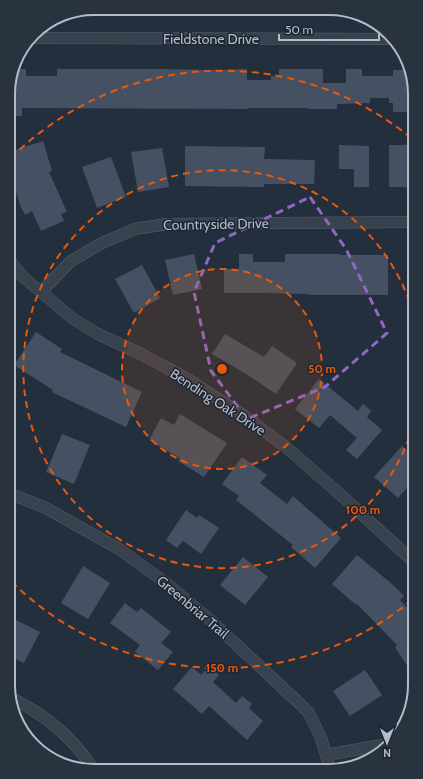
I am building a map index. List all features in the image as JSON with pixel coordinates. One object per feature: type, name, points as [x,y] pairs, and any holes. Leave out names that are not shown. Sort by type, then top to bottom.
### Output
[{"type":"street","name":"Fieldstone Drive","points":[[39,38],[385,39]]},
{"type":"street","name":"Countryside Drive","points":[[41,292],[71,261],[102,243],[135,229],[167,224],[408,222]]},
{"type":"street","name":"Bending Oak Drive","points":[[15,267],[22,276],[72,318],[96,333],[141,354],[186,378],[243,415],[297,457],[408,557]]},
{"type":"street","name":"Greenbriar Trail","points":[[15,496],[46,508],[119,549],[166,583],[210,620],[299,702],[308,713],[321,738],[328,764]]},
{"type":"street","points":[[17,701],[35,711],[61,730],[90,764]]},
{"type":"street","points":[[326,755],[380,745]]},
{"type":"highlighted area","points":[[310,197],[346,249],[387,333],[325,387],[247,419],[211,371],[194,292],[215,243]]},
{"type":"building","points":[[19,69],[26,69],[26,76],[57,76],[57,69],[247,69],[247,80],[271,80],[271,76],[279,76],[279,69],[323,69],[323,83],[346,83],[346,69],[362,69],[362,76],[393,76],[393,70],[404,70],[408,94],[408,112],[393,112],[393,103],[389,103],[389,98],[370,98],[370,103],[337,104],[337,109],[22,108],[22,116],[15,116],[15,94]]},
{"type":"building","points":[[43,141],[52,171],[49,172],[67,212],[61,214],[64,221],[41,231],[32,211],[25,215],[15,189],[15,150]]},
{"type":"building","points":[[339,145],[369,146],[369,187],[354,187],[354,169],[339,169]]},
{"type":"building","points":[[389,145],[408,145],[408,187],[389,187]]},
{"type":"building","points":[[185,146],[265,147],[264,159],[315,160],[314,184],[264,184],[264,187],[185,186]]},
{"type":"building","points":[[162,148],[169,187],[138,192],[131,152]]},
{"type":"building","points":[[111,157],[126,197],[97,208],[82,167]]},
{"type":"building","points":[[194,254],[202,289],[173,295],[165,260]]},
{"type":"building","points":[[239,254],[253,254],[253,262],[285,262],[285,254],[388,255],[388,295],[224,293],[224,269],[239,269]]},
{"type":"building","points":[[142,265],[160,298],[134,313],[115,279]]},
{"type":"building","points":[[36,332],[62,349],[60,352],[142,392],[126,427],[52,392],[53,390],[15,366]]},
{"type":"building","points":[[225,334],[264,357],[272,346],[297,363],[276,394],[248,375],[212,354]]},
{"type":"building","points":[[319,379],[358,411],[363,404],[371,411],[367,417],[382,430],[357,459],[346,450],[357,438],[330,415],[319,428],[295,409]]},
{"type":"building","points":[[180,414],[227,443],[204,477],[178,461],[180,458],[149,440],[161,418],[174,425]]},
{"type":"building","points":[[62,434],[90,445],[74,484],[46,472]]},
{"type":"building","points":[[402,446],[408,451],[408,487],[398,498],[374,477]]},
{"type":"building","points":[[242,457],[267,475],[260,483],[287,504],[293,496],[341,538],[315,568],[291,547],[293,545],[236,500],[239,496],[222,484]]},
{"type":"building","points":[[186,510],[197,518],[199,515],[219,528],[201,554],[183,541],[177,548],[166,540]]},
{"type":"building","points":[[357,555],[404,596],[400,600],[408,609],[408,667],[395,647],[397,645],[357,604],[356,605],[332,584]]},
{"type":"building","points":[[243,557],[268,577],[245,605],[220,585]]},
{"type":"building","points":[[83,566],[110,583],[88,619],[61,603]]},
{"type":"building","points":[[125,603],[137,612],[141,608],[171,632],[161,643],[173,652],[158,670],[135,652],[140,645],[110,623]]},
{"type":"building","points":[[15,620],[40,632],[24,663],[15,658]]},
{"type":"building","points":[[192,667],[201,675],[209,667],[219,675],[213,682],[236,703],[242,696],[252,704],[249,708],[263,721],[247,740],[209,706],[202,714],[173,689]]},
{"type":"building","points":[[365,670],[382,695],[350,716],[333,691]]}]
